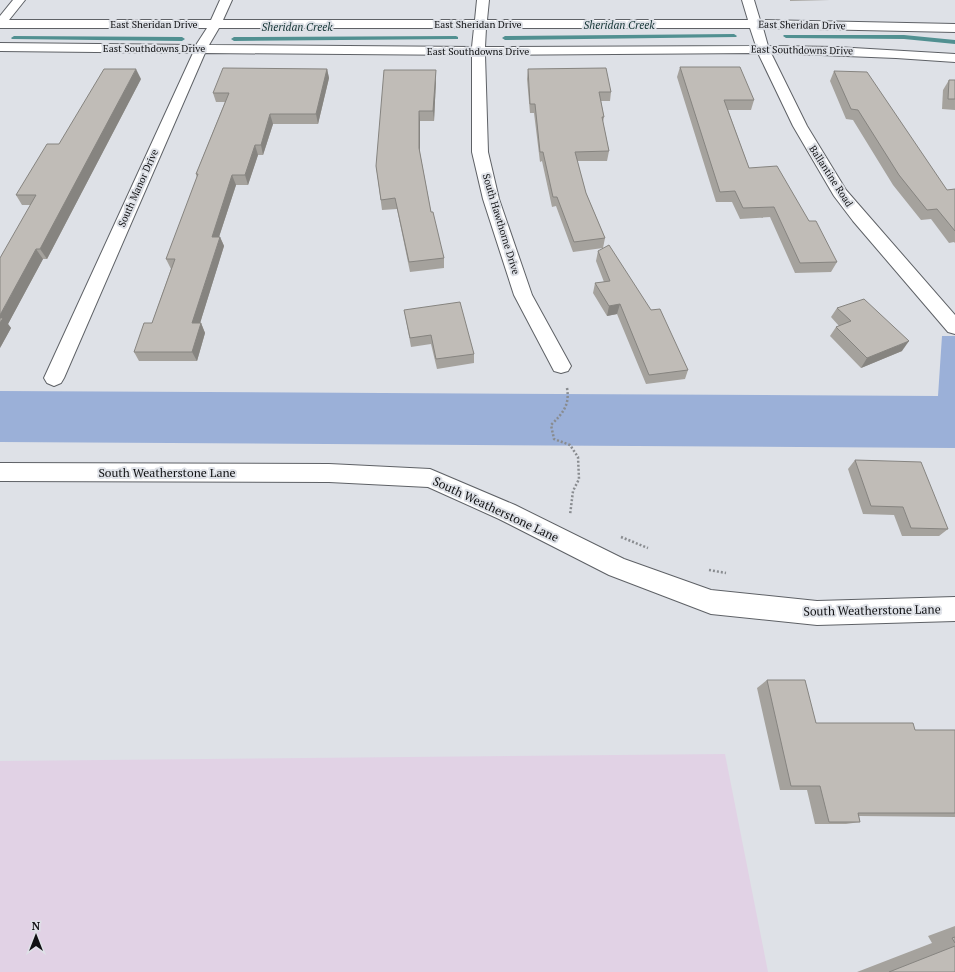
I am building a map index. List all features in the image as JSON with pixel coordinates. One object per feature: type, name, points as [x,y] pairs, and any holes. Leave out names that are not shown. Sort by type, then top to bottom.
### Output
[{"type":"street","points":[[0,24],[19,0]]},
{"type":"street","name":"South Manor Drive","points":[[54,378],[201,48],[215,24],[226,0]]},
{"type":"street","name":"South Hawthorne Drive","points":[[483,0],[478,51],[480,152],[491,199],[523,295],[561,366]]},
{"type":"street","name":"Ballantine Road","points":[[748,0],[763,49],[800,126],[840,193],[883,246],[955,327]]},
{"type":"street","name":"East Sheridan Drive","points":[[0,24],[756,24],[955,28]]},
{"type":"street","name":"East Southdowns Drive","points":[[0,47],[478,51],[763,49],[884,52],[955,58]]},
{"type":"street","name":"South Weatherstone Lane","points":[[0,472],[329,473],[430,478],[507,512],[617,567],[711,602],[817,613],[955,609]]},
{"type":"path","points":[[561,366],[569,399],[561,414],[551,425],[554,439],[570,445],[578,457],[579,479],[573,491],[570,515]]},
{"type":"shaded area","points":[[942,336],[955,336],[955,448],[0,442],[0,391],[938,396]]},
{"type":"shaded area","points":[[725,754],[768,972],[0,972],[0,761]]},
{"type":"building","points":[[680,67],[740,67],[754,100],[724,100],[749,168],[777,166],[809,221],[816,221],[837,262],[800,263],[774,207],[743,208],[735,191],[720,192]]},
{"type":"building","points":[[223,68],[327,69],[316,114],[270,114],[261,145],[255,145],[245,175],[232,175],[212,237],[220,237],[192,323],[201,323],[192,352],[134,352],[144,323],[152,323],[175,259],[166,259],[198,174],[196,174],[229,93],[213,93]]},
{"type":"building","points":[[606,68],[611,92],[599,92],[604,117],[602,117],[609,151],[575,152],[586,193],[605,238],[574,242],[557,197],[553,197],[543,152],[540,152],[535,104],[530,104],[528,69]]},
{"type":"building","points":[[104,69],[136,69],[40,249],[36,249],[0,315],[0,258],[36,195],[16,195],[47,144],[59,144]]},
{"type":"building","points":[[384,70],[436,70],[433,111],[419,111],[419,148],[431,212],[433,212],[444,258],[409,262],[395,198],[381,200],[376,166]]},
{"type":"building","points":[[834,71],[867,72],[947,190],[955,189],[955,231],[937,209],[927,210],[899,175],[858,110],[851,109]]},
{"type":"building","points":[[949,80],[955,80],[955,99],[948,99]]},
{"type":"building","points":[[609,245],[651,310],[660,309],[688,370],[649,375],[620,304],[609,306],[595,283],[610,281],[598,251]]},
{"type":"building","points":[[864,299],[909,341],[867,358],[836,327],[851,321],[837,308]]},
{"type":"building","points":[[460,302],[474,354],[436,359],[431,335],[410,338],[404,310]]},
{"type":"building","points":[[855,460],[921,462],[948,529],[911,528],[903,507],[871,506]]},
{"type":"building","points":[[767,680],[805,680],[816,723],[913,723],[915,730],[955,730],[955,813],[858,813],[860,822],[829,822],[820,786],[791,786]]},
{"type":"building","points":[[955,946],[955,972],[889,972]]},
{"type":"waterway","name":"Sheridan Creek","points":[[505,38],[734,36]]},
{"type":"waterway","name":"Sheridan Creek","points":[[786,36],[904,37],[955,42]]},
{"type":"waterway","name":"Sheridan Creek","points":[[14,38],[182,39]]},
{"type":"waterway","name":"Sheridan Creek","points":[[234,39],[456,38]]}]
